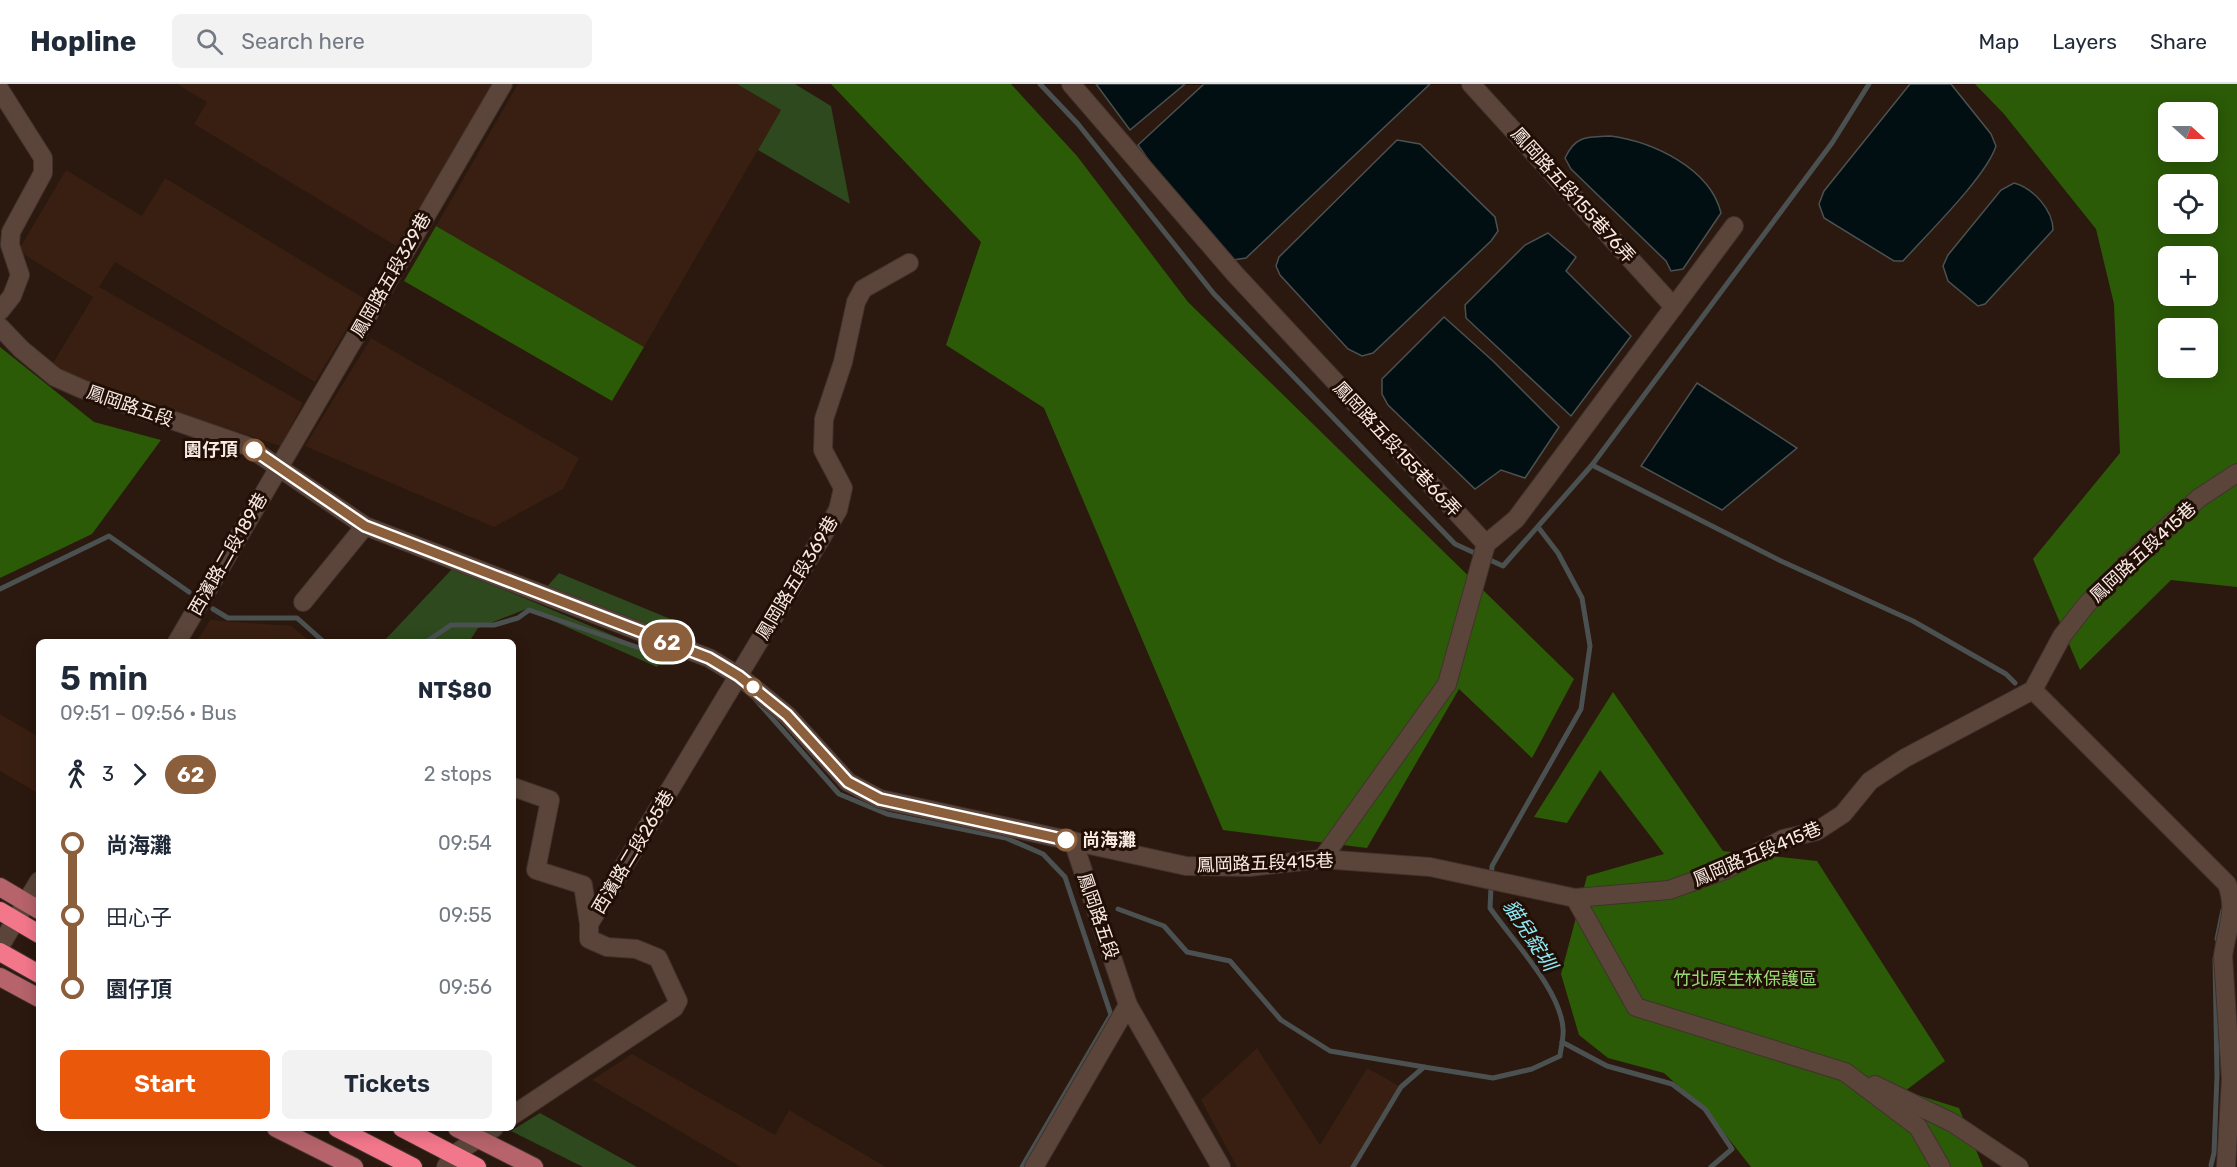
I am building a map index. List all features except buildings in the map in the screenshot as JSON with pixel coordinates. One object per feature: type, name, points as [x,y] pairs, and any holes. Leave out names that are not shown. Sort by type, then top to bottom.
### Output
[{"type":"highway","points":[[0,911],[36,932]]},
{"type":"highway","points":[[0,952],[36,972]]},
{"type":"highway","points":[[343,1131],[413,1167]]},
{"type":"highway","points":[[406,1131],[450,1161],[477,1167]]},
{"type":"main road","points":[[0,887],[33,907]]},
{"type":"main road","points":[[0,977],[36,996]]},
{"type":"main road","points":[[282,1131],[354,1167]]},
{"type":"main road","points":[[463,1131],[534,1167]]},
{"type":"street","name":"鳳岡路五段329巷","points":[[279,465],[503,84]]},
{"type":"street","name":"鳳岡路五段155巷66弄","points":[[1071,84],[1235,274],[1486,544]]},
{"type":"street","name":"鳳岡路五段155巷76弄","points":[[1471,84],[1674,307]]},
{"type":"street","points":[[0,90],[43,158],[43,173],[10,232],[10,245],[20,274],[12,296],[0,311]]},
{"type":"street","points":[[1322,859],[1447,684],[1486,544],[1516,519],[1734,226]]},
{"type":"street","name":"鳳岡路五段369巷","points":[[739,676],[838,510],[843,488],[823,450],[824,419],[843,362],[856,302],[863,289],[909,264]]},
{"type":"street","name":"鳳岡路五段","points":[[0,327],[21,350],[55,377],[82,389],[247,446],[279,465],[365,526],[709,658],[739,676],[787,715],[848,782],[880,799],[1073,842],[1128,1005],[1221,1167]]},
{"type":"street","name":"西濱路二段189巷","points":[[179,639],[279,465]]},
{"type":"street","name":"鳳岡路五段415巷","points":[[1073,842],[1186,866],[1249,867],[1322,859],[1430,867],[1575,898],[1669,890],[1725,870],[1782,839],[1817,831],[1843,814],[1870,781],[1905,758],[2033,690],[2062,636],[2086,605],[2199,498],[2237,473]]},
{"type":"street","points":[[303,603],[365,526]]},
{"type":"street","name":"西濱路二段265巷","points":[[516,1113],[674,1008],[678,1000],[658,958],[636,949],[607,947],[589,939],[589,924],[739,676]]},
{"type":"street","points":[[2033,690],[2227,884],[2235,899],[2223,956],[2231,1079],[2226,1167]]},
{"type":"street","points":[[516,788],[550,800],[536,870],[583,885],[589,924]]},
{"type":"street","points":[[1575,898],[1636,1007],[1845,1072],[1931,1110],[2019,1167]]},
{"type":"street","points":[[0,946],[16,921],[33,907]]},
{"type":"street","points":[[1034,1167],[1128,1005]]},
{"type":"street","points":[[1845,1072],[1918,1127],[1941,1167]]},
{"type":"street","points":[[450,1161],[490,1131]]},
{"type":"shaded area","points":[[177,84],[494,84],[396,246],[194,124],[207,102]]},
{"type":"shaded area","points":[[518,84],[737,84],[781,110],[644,347],[436,226]]},
{"type":"shaded area","points":[[1096,84],[1185,84],[1130,130]]},
{"type":"shaded area","points":[[1204,84],[1430,84],[1246,258],[1233,260],[1166,185],[1138,145]]},
{"type":"shaded area","points":[[1910,84],[1951,84],[1991,134],[1996,146],[1981,173],[1955,205],[1903,261],[1894,261],[1824,218],[1819,204],[1824,191]]},
{"type":"shaded area","points":[[1611,136],[1644,144],[1678,160],[1705,183],[1715,197],[1721,213],[1683,269],[1671,271],[1666,261],[1571,169],[1565,158],[1578,141]]},
{"type":"shaded area","points":[[1397,140],[1420,144],[1495,217],[1498,231],[1491,241],[1373,353],[1362,356],[1348,349],[1280,275],[1276,266],[1279,257]]},
{"type":"shaded area","points":[[66,170],[142,216],[165,178],[365,299],[315,382],[115,262],[99,287],[303,403],[281,446],[77,379],[53,363],[93,297],[18,251]]},
{"type":"shaded area","points":[[2014,183],[2028,190],[2041,201],[2050,215],[2053,230],[1985,304],[1978,306],[1948,281],[1943,266],[1948,255],[2001,190]]},
{"type":"shaded area","points":[[1548,233],[1576,257],[1566,271],[1631,336],[1571,416],[1466,318],[1465,305],[1525,245]]},
{"type":"shaded area","points":[[1444,317],[1493,361],[1559,427],[1525,478],[1501,470],[1475,489],[1388,405],[1382,394],[1382,379]]},
{"type":"shaded area","points":[[371,338],[579,458],[563,489],[494,527],[305,446]]},
{"type":"shaded area","points":[[1697,383],[1797,448],[1722,510],[1641,466]]},
{"type":"shaded area","points":[[210,620],[291,626],[307,639],[198,639]]},
{"type":"shaded area","points":[[0,714],[36,735],[36,792],[0,771]]},
{"type":"shaded area","points":[[1257,1048],[1320,1145],[1367,1068],[1401,1087],[1352,1167],[1237,1167],[1201,1100]]},
{"type":"shaded area","points":[[632,1054],[775,1135],[789,1110],[886,1167],[741,1167],[592,1080]]},
{"type":"green space","points":[[737,84],[795,84],[831,106],[850,204],[758,150],[781,110]]},
{"type":"green space","points":[[831,84],[1011,84],[1077,156],[1188,302],[1574,679],[1532,758],[1459,689],[1367,848],[1223,830],[1044,408],[946,345],[981,242]]},
{"type":"green space","points":[[1975,84],[2237,84],[2237,587],[2171,580],[2080,670],[2033,559],[2120,453],[2114,304],[2096,229],[2004,114]]},
{"type":"green space","points":[[436,226],[644,347],[612,401],[404,281]]},
{"type":"green space","points":[[0,347],[94,422],[161,440],[92,534],[0,578]]},
{"type":"green space","points":[[453,568],[664,657],[657,667],[526,609],[478,628],[471,639],[386,639]]},
{"type":"green space","points":[[559,573],[685,625],[675,640],[545,589]]},
{"type":"green space","name":"竹北原生林保護區","points":[[1613,692],[1723,851],[1817,861],[1945,1061],[1905,1091],[1959,1108],[1983,1167],[1751,1167],[1709,1114],[1664,1073],[1608,1058],[1579,1035],[1561,974],[1587,876],[1664,854],[1600,770],[1567,823],[1534,817]]},
{"type":"green space","points":[[540,1113],[637,1167],[583,1167],[511,1131],[516,1131],[516,1128]]},
{"type":"waterway","points":[[1040,84],[1078,124],[1214,294],[1455,544],[1503,566],[1592,465],[1832,143],[1869,84]]},
{"type":"waterway","points":[[1592,465],[1781,561],[1913,621],[2006,674],[2015,683]]},
{"type":"waterway","name":"貓兒錠圳","points":[[1353,1167],[1401,1087],[1424,1067],[1493,1078],[1532,1069],[1560,1056],[1563,1028],[1553,997],[1534,965],[1490,908],[1492,866],[1581,709],[1590,646],[1582,598],[1558,553],[1538,527]]},
{"type":"waterway","points":[[0,589],[109,536],[189,592]]},
{"type":"waterway","points":[[213,609],[228,618],[297,618],[321,639]]},
{"type":"waterway","points":[[430,639],[451,625],[494,625],[518,618],[529,610],[660,655]]},
{"type":"waterway","points":[[756,700],[839,794],[887,814],[1006,838],[1043,854],[1065,877],[1111,1015],[1022,1167]]},
{"type":"waterway","points":[[1118,909],[1164,926],[1187,952],[1230,961],[1281,1020],[1330,1051],[1424,1067]]},
{"type":"waterway","points":[[2217,939],[2223,910]]},
{"type":"waterway","points":[[2211,1165],[2214,1153],[2217,1076],[2215,958]]},
{"type":"waterway","points":[[1562,1042],[1607,1066],[1672,1084],[1705,1109],[1732,1149],[1711,1167]]},
{"type":"bus line","name":"62","points":[[254,450],[365,526],[709,658],[739,676],[787,715],[848,782],[880,799],[1066,840]]},
{"type":"place","name":"園仔頂","points":[[254,450]]},
{"type":"place","name":"尚海灘","points":[[1066,840]]}]
